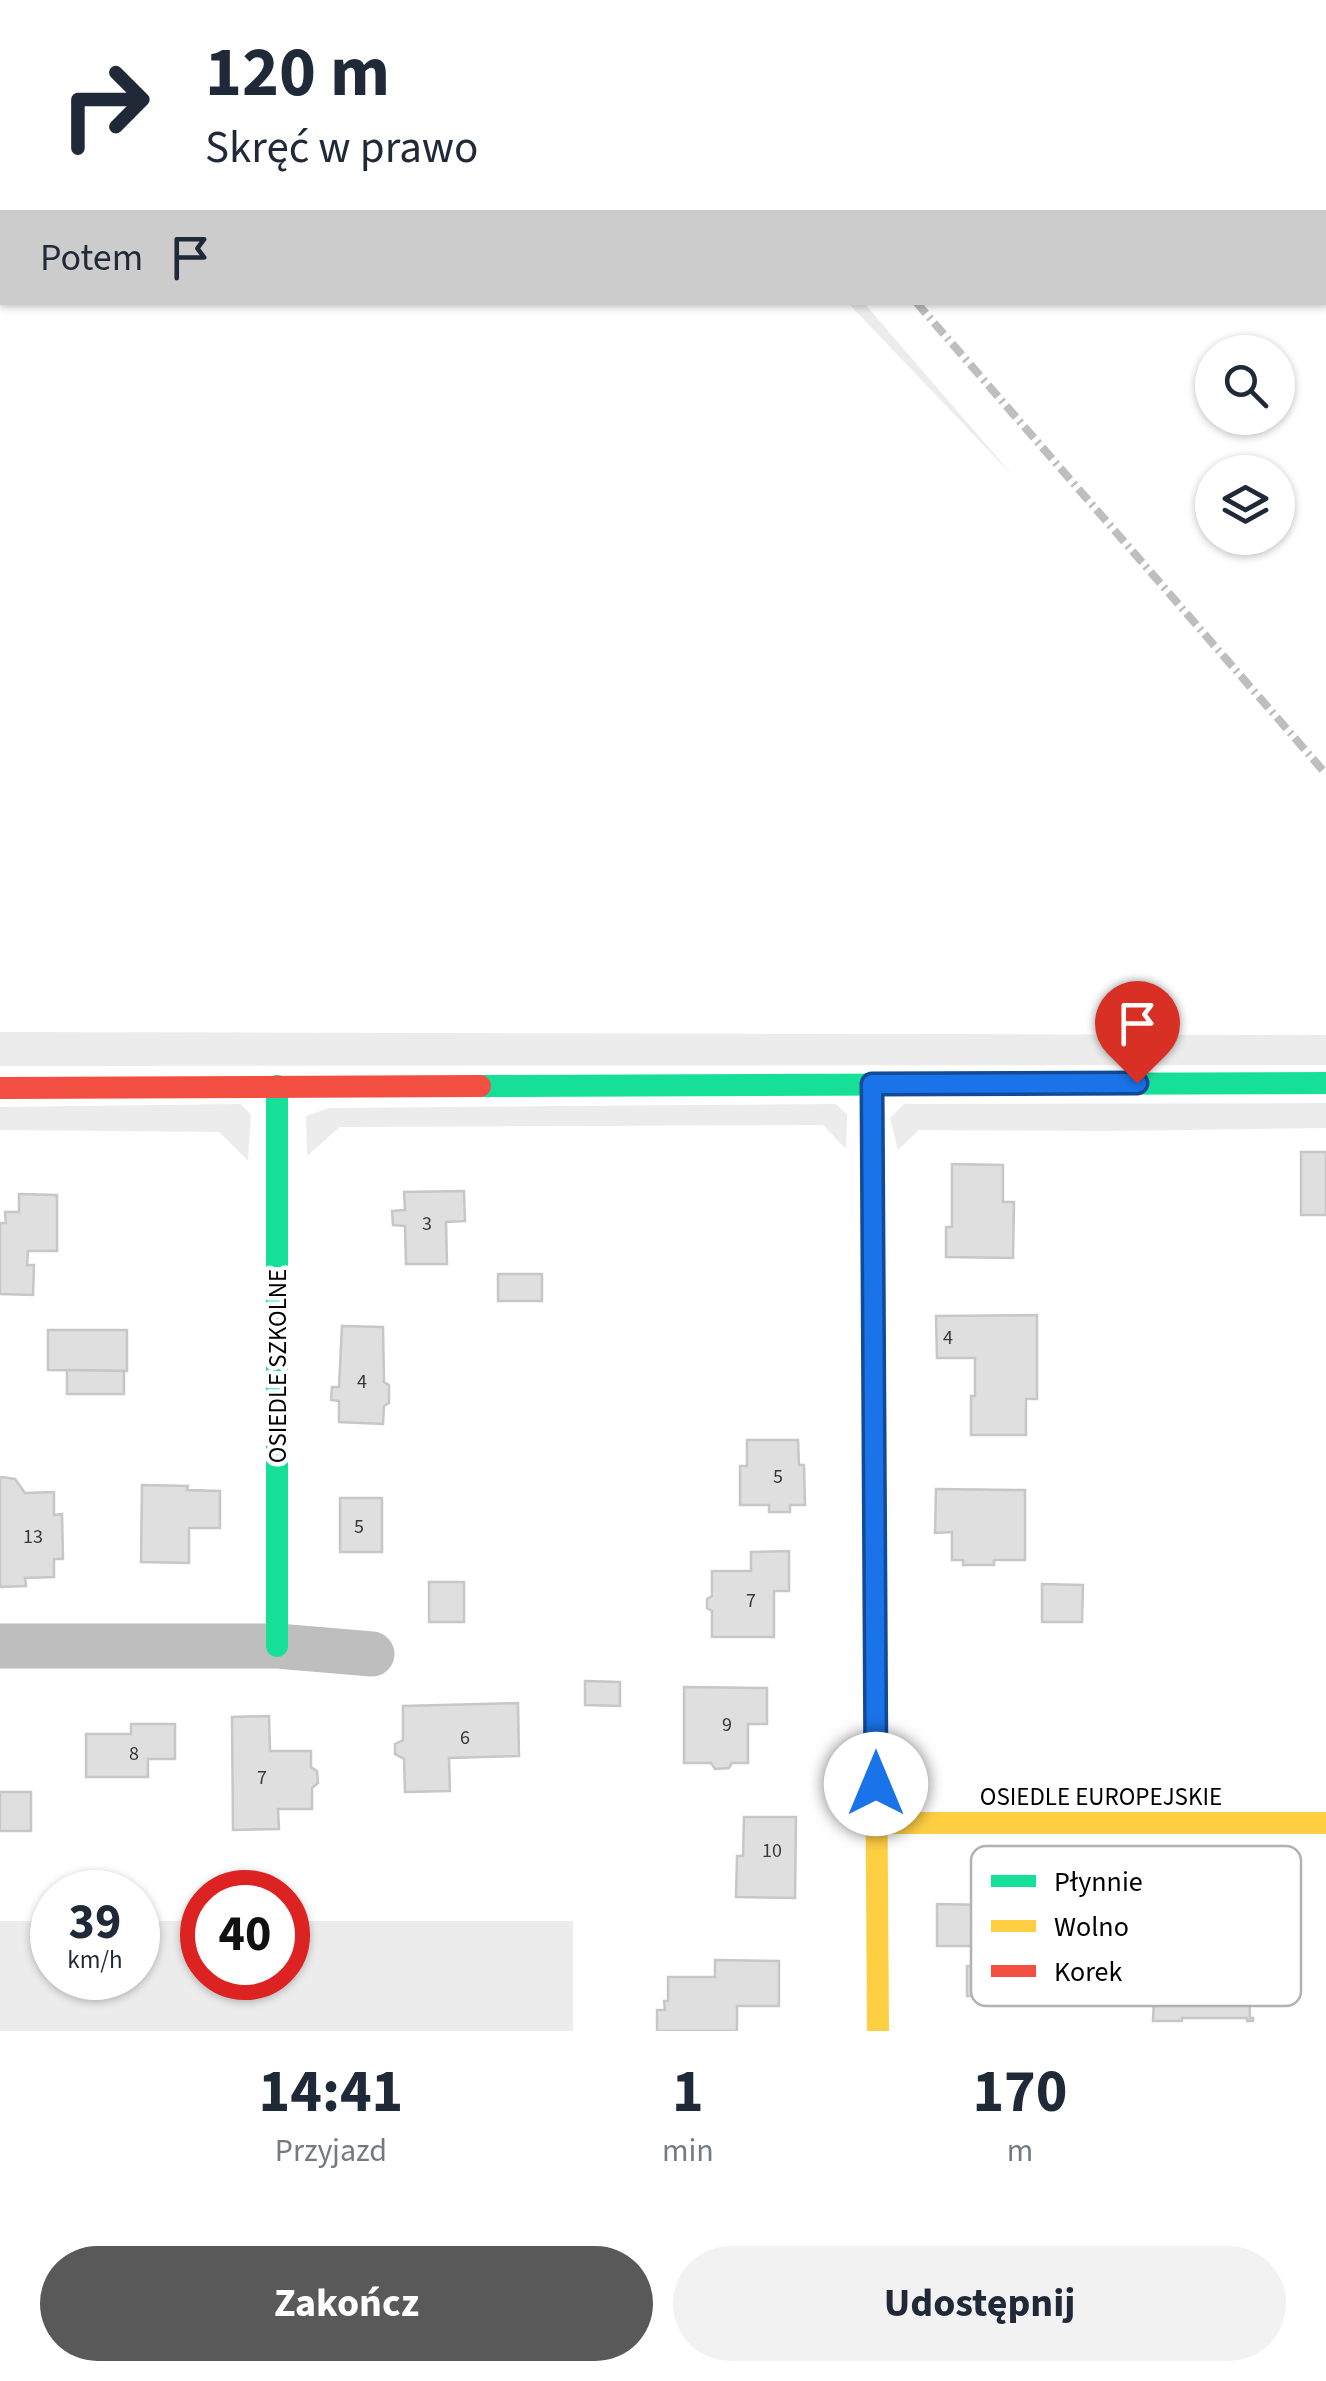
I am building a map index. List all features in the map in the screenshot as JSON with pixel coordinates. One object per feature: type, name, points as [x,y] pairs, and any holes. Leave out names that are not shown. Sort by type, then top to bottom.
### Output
[{"type":"street","points":[[0,1088],[1326,1083]]},
{"type":"street","points":[[872,1084],[878,2031]]},
{"type":"street","name":"OSIEDLE SZKOLNE","points":[[277,1646],[278,1086]]},
{"type":"street","points":[[0,1646],[277,1646],[372,1654]]},
{"type":"street","name":"OSIEDLE EUROPEJSKIE","points":[[877,1823],[1326,1823]]},
{"type":"shaded area","points":[[850,305],[866,305],[1015,478]]},
{"type":"shaded area","points":[[0,1032],[1326,1035],[1326,1065],[0,1066]]},
{"type":"shaded area","points":[[1326,1103],[1326,1128],[919,1130],[898,1150],[890,1118],[904,1104]]},
{"type":"shaded area","points":[[241,1104],[251,1115],[248,1161],[219,1132],[0,1130],[0,1107]]},
{"type":"shaded area","points":[[836,1104],[847,1114],[846,1149],[823,1125],[340,1127],[307,1156],[306,1116],[329,1108]]},
{"type":"shaded area","points":[[0,1921],[30,1921],[30,2000],[160,2000],[160,1921],[180,1921],[180,2000],[310,2000],[310,1921],[573,1921],[573,2031],[0,2031]]},
{"type":"building","points":[[1301,1152],[1326,1152],[1326,1215],[1301,1215]]},
{"type":"building","points":[[952,1164],[1003,1165],[1003,1202],[1014,1202],[1013,1258],[946,1257],[946,1227],[952,1227]]},
{"type":"building","points":[[464,1191],[465,1221],[446,1222],[447,1264],[406,1264],[405,1226],[393,1225],[392,1211],[405,1210],[404,1192]]},
{"type":"building","points":[[19,1194],[57,1195],[57,1251],[28,1251],[27,1265],[34,1265],[33,1295],[0,1294],[0,1223],[6,1223],[5,1212],[19,1212]]},
{"type":"building","points":[[498,1274],[542,1274],[542,1301],[498,1301]]},
{"type":"building","points":[[1037,1315],[1037,1399],[1026,1399],[1026,1435],[971,1435],[975,1358],[937,1358],[936,1316]]},
{"type":"building","points":[[342,1326],[383,1327],[384,1382],[389,1385],[389,1403],[384,1406],[383,1424],[339,1422],[339,1401],[331,1400],[332,1387],[339,1387]]},
{"type":"building","points":[[48,1330],[127,1330],[127,1371],[48,1370]]},
{"type":"building","points":[[67,1370],[124,1371],[124,1394],[67,1394]]},
{"type":"building","points":[[747,1440],[798,1440],[799,1465],[804,1465],[805,1505],[790,1505],[790,1512],[769,1512],[769,1505],[740,1505],[740,1466],[747,1466]]},
{"type":"building","points":[[2,1477],[15,1479],[25,1493],[54,1492],[54,1515],[62,1514],[63,1559],[54,1559],[54,1577],[25,1578],[26,1586],[0,1587]]},
{"type":"building","points":[[142,1485],[220,1491],[220,1528],[189,1528],[189,1563],[141,1562]]},
{"type":"building","points":[[936,1489],[1025,1490],[1025,1560],[963,1565],[963,1560],[952,1560],[952,1532],[935,1533]]},
{"type":"building","points":[[340,1498],[382,1498],[382,1552],[340,1552]]},
{"type":"building","points":[[789,1551],[789,1591],[774,1591],[774,1637],[712,1637],[712,1611],[707,1608],[707,1599],[712,1596],[712,1571],[751,1571],[751,1552]]},
{"type":"building","points":[[429,1582],[464,1582],[464,1622],[429,1622]]},
{"type":"building","points":[[1042,1584],[1083,1585],[1082,1622],[1042,1622]]},
{"type":"building","points":[[585,1681],[620,1682],[620,1706],[585,1705]]},
{"type":"building","points":[[684,1687],[767,1688],[767,1724],[748,1724],[748,1763],[715,1769],[711,1763],[684,1763]]},
{"type":"building","points":[[518,1703],[519,1756],[449,1758],[450,1791],[405,1792],[404,1759],[395,1754],[395,1744],[403,1740],[403,1706]]},
{"type":"building","points":[[269,1716],[270,1751],[311,1751],[311,1767],[317,1771],[318,1783],[312,1788],[312,1809],[278,1809],[279,1829],[233,1830],[232,1717]]},
{"type":"building","points":[[131,1724],[175,1724],[175,1759],[148,1759],[148,1777],[86,1777],[86,1734],[131,1734]]},
{"type":"building","points":[[0,1792],[31,1792],[31,1831],[0,1831]]},
{"type":"building","points":[[744,1817],[796,1817],[795,1898],[736,1897],[737,1856],[743,1856]]},
{"type":"building","points":[[937,1904],[971,1905],[971,1946],[937,1946]]},
{"type":"building","points":[[715,1960],[779,1961],[779,2006],[737,2006],[737,2031],[657,2031],[657,2010],[665,2010],[664,2001],[668,2001],[668,1977],[715,1977]]},
{"type":"building","points":[[967,1966],[971,1966],[971,1996],[967,1996]]},
{"type":"building","points":[[1154,2006],[1250,2006],[1253,2018],[1253,2021],[1153,2021]]},
{"type":"railway","points":[[919,305],[1326,774]]},
{"type":"traffic: fast","points":[[872,1083],[875,1589]]},
{"type":"traffic: fast","points":[[480,1086],[1326,1083]]},
{"type":"traffic: fast","points":[[277,1086],[277,1646]]},
{"type":"traffic: slow","points":[[875,1589],[878,2031]]},
{"type":"traffic: slow","points":[[877,1823],[1326,1823]]},
{"type":"traffic: jam","points":[[0,1088],[480,1086]]},
{"type":"route","points":[[876,1784],[872,1084],[1137,1083]]}]
